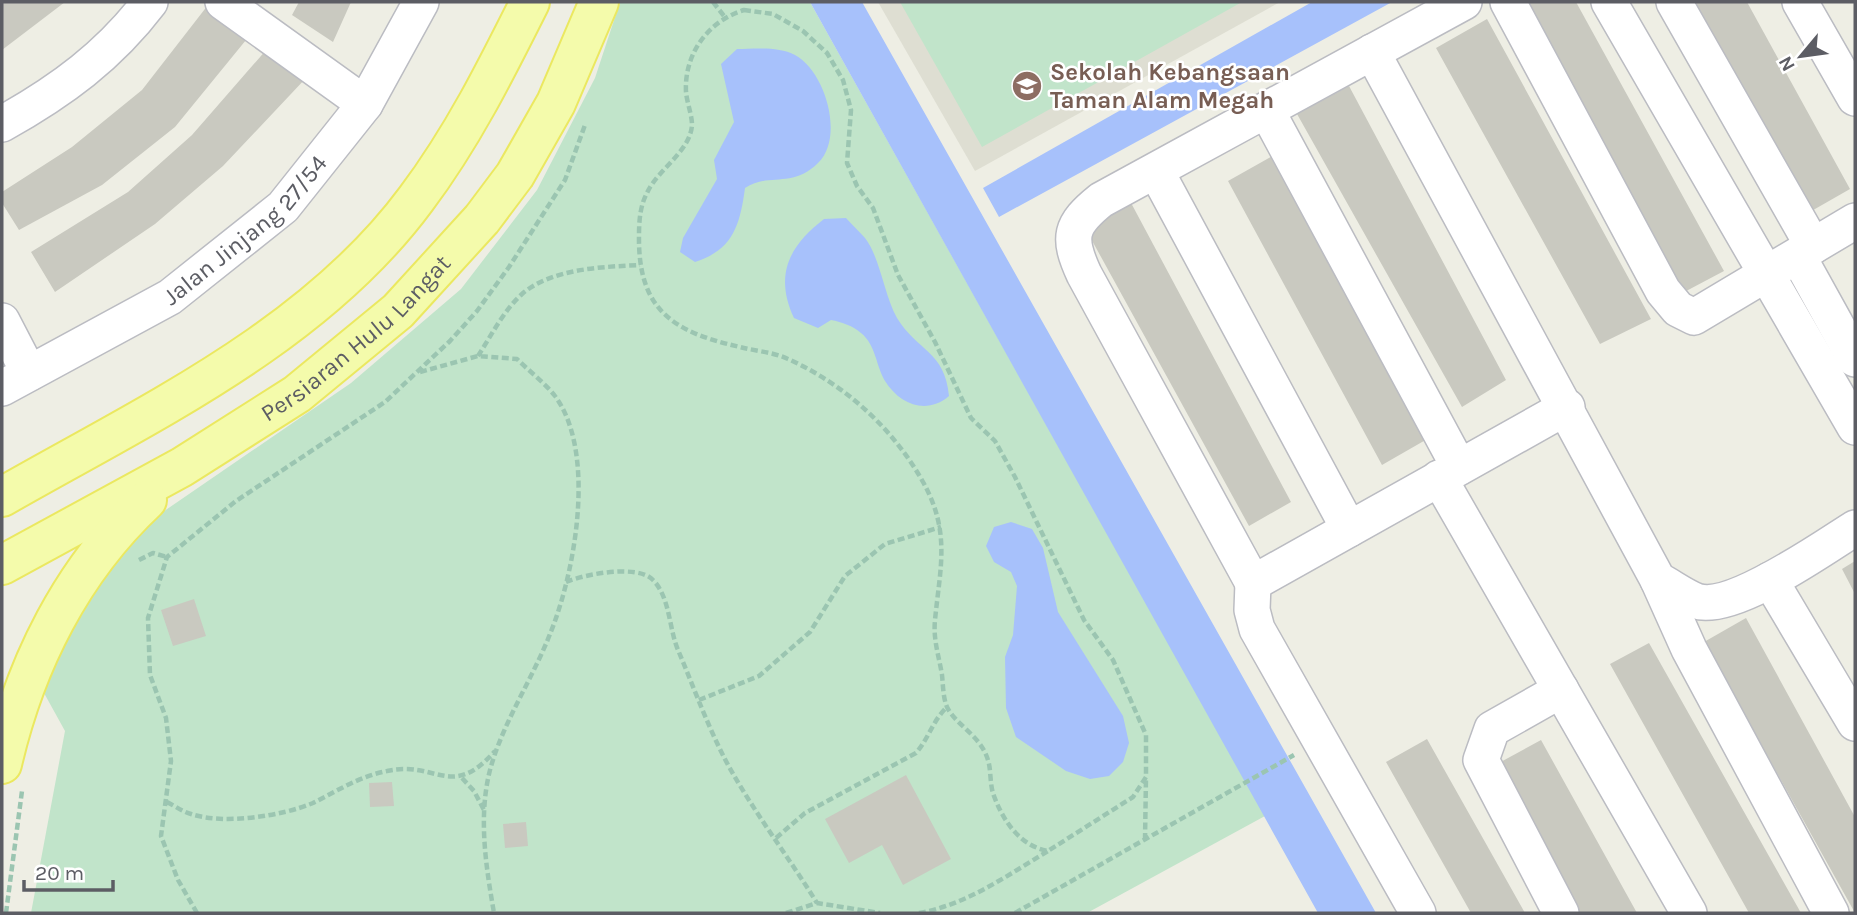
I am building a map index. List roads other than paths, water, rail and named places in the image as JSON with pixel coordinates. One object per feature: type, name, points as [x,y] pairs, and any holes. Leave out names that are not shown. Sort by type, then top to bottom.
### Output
[{"type":"main road","name":"Persiaran Hulu Langat","points":[[2,497],[248,353],[335,287],[415,201],[457,140],[530,2]]},
{"type":"main road","name":"Persiaran Hulu Langat","points":[[2,565],[182,467],[297,394],[398,311],[482,219],[515,175],[556,103],[599,2]]},
{"type":"main road","points":[[14,772],[34,666],[69,592],[114,531],[182,467]]},
{"type":"street","points":[[2,124],[82,75],[130,28],[150,2]]},
{"type":"street","points":[[223,2],[365,104]]},
{"type":"street","name":"Jalan Jinjang 27/54","points":[[15,381],[170,297],[284,207],[365,104],[421,2]]},
{"type":"street","points":[[1418,913],[1258,629],[1252,610],[1253,583],[1073,252],[1073,233],[1080,217],[1101,200],[1464,2]]},
{"type":"street","points":[[1508,2],[1663,292],[1678,309],[1694,317],[1855,221]]},
{"type":"street","points":[[1609,2],[1855,427]]},
{"type":"street","points":[[1674,2],[1806,251],[1855,359]]},
{"type":"street","points":[[1800,2],[1855,98]]},
{"type":"street","points":[[1372,52],[1567,407],[1658,580],[1689,649],[1830,913]]},
{"type":"street","points":[[1267,111],[1561,690],[1689,913]]},
{"type":"street","points":[[1156,171],[1349,529]]},
{"type":"street","points":[[2,321],[15,381]]},
{"type":"street","points":[[1253,583],[1567,407]]},
{"type":"street","points":[[1658,580],[1697,601],[1724,601],[1770,580],[1855,528]]},
{"type":"street","points":[[1770,580],[1855,723]]},
{"type":"street","points":[[1561,690],[1492,729],[1481,760],[1561,913]]},
{"type":"water","points":[[810,2],[862,2],[1376,913],[1318,913]]},
{"type":"water","points":[[1312,2],[1392,2],[999,217],[983,188]]},
{"type":"water","points":[[737,49],[781,50],[806,63],[823,89],[828,105],[830,137],[826,152],[808,171],[790,178],[754,183],[745,188],[737,225],[726,243],[718,251],[695,262],[680,252],[683,238],[717,179],[714,160],[734,122],[721,64]]},
{"type":"water","points":[[846,218],[870,246],[897,318],[942,369],[949,396],[941,402],[914,405],[898,396],[885,381],[870,343],[854,328],[831,320],[818,328],[794,318],[785,288],[788,262],[802,240],[824,219]]},
{"type":"water","points":[[1011,522],[1032,529],[1043,548],[1058,612],[1123,716],[1129,743],[1123,762],[1109,776],[1090,779],[1066,771],[1016,737],[1006,708],[1005,657],[1013,635],[1017,586],[1011,572],[994,562],[986,546],[994,527]]},
{"type":"place","name":"Sekolah Kebangsaan Taman Alam Megah","points":[[1027,86]]}]
